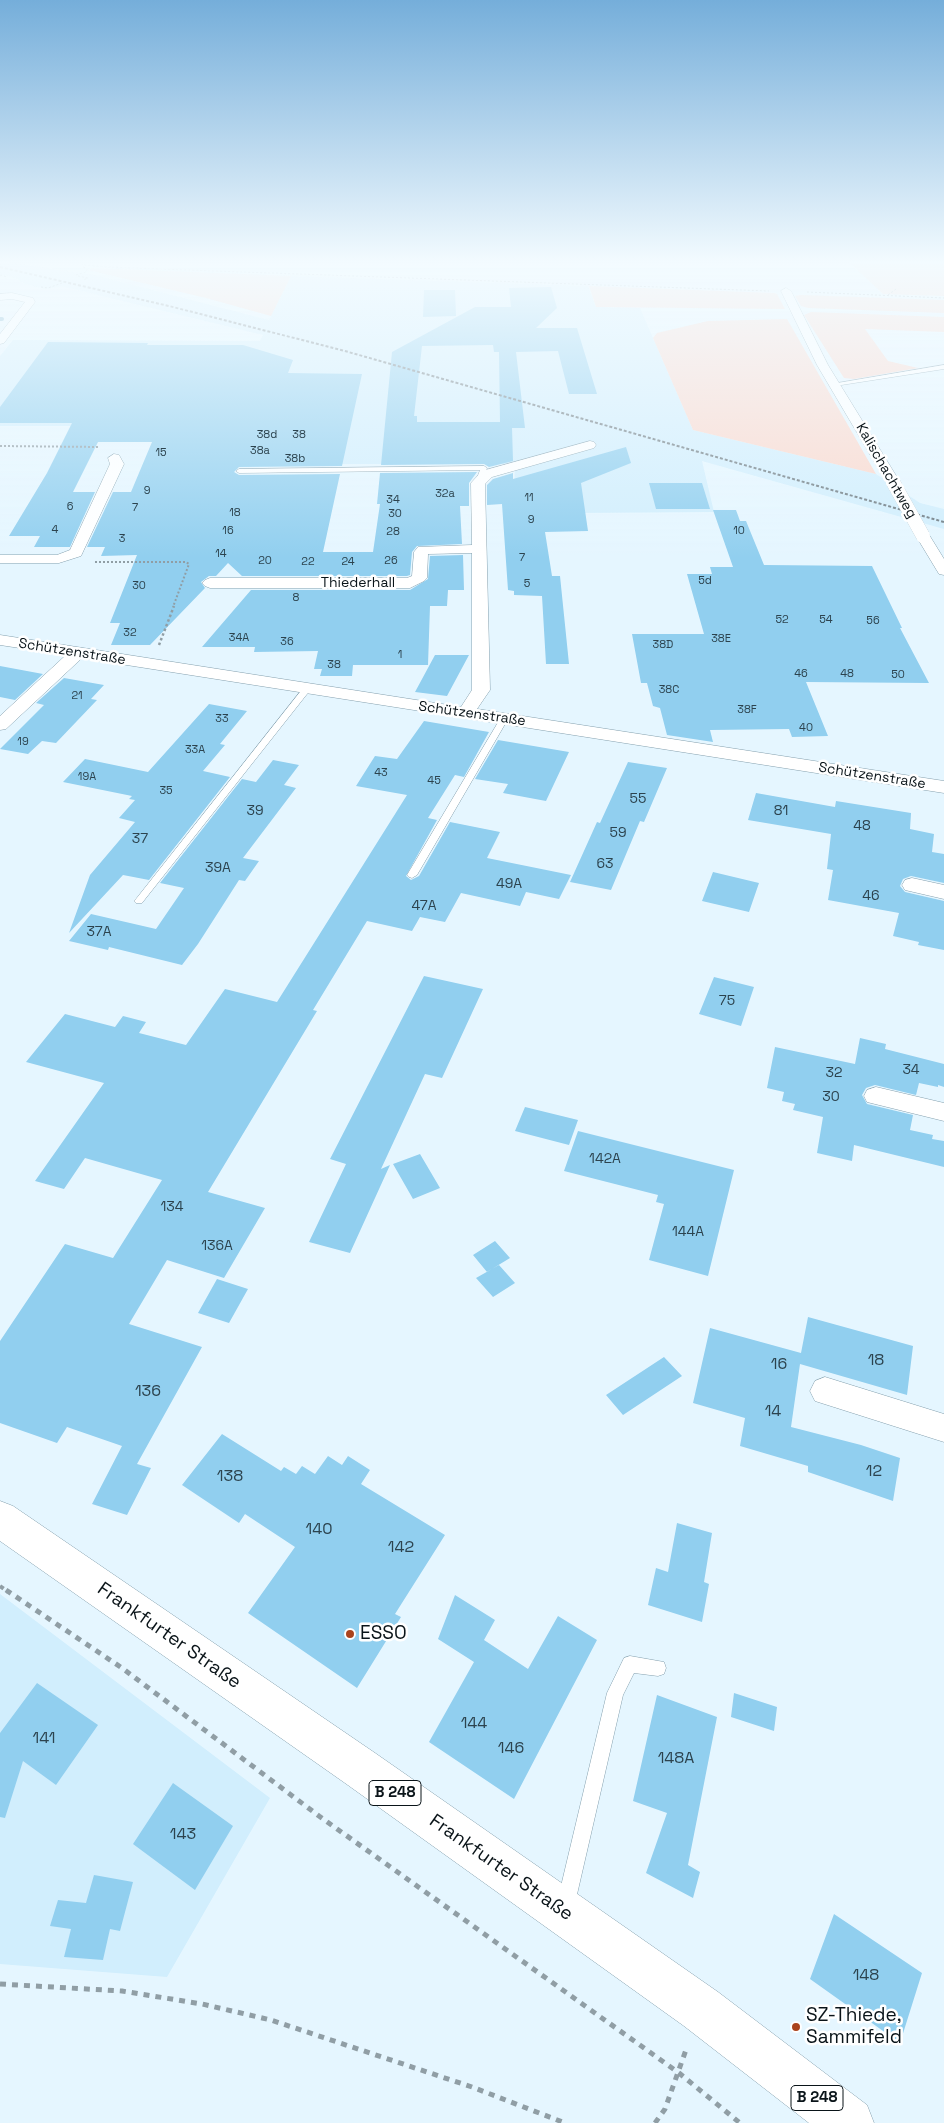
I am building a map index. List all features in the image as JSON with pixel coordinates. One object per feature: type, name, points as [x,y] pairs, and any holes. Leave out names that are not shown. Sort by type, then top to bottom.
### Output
[{"type":"main road","name":"Frankfurter Straße","points":[[0,1519],[700,2008],[849,2123]]},
{"type":"street","name":"Kalischachtweg","points":[[822,360],[944,571]]},
{"type":"street","points":[[466,713],[481,690],[477,486],[479,481],[487,474],[590,445]]},
{"type":"street","points":[[0,559],[68,557],[77,551],[117,464],[114,458]]},
{"type":"street","name":"Thiederhall","points":[[210,583],[410,583],[419,578],[420,552],[423,550],[479,549]]},
{"type":"street","name":"Schützenstraße","points":[[0,640],[944,787]]},
{"type":"street","points":[[0,725],[78,653]]},
{"type":"street","points":[[912,885],[944,892]]},
{"type":"street","points":[[876,1096],[944,1112]]},
{"type":"street","points":[[825,1391],[944,1428]]},
{"type":"lane","points":[[835,384],[944,367]]},
{"type":"lane","points":[[238,471],[484,468],[479,481]]},
{"type":"lane","points":[[139,901],[307,689]]},
{"type":"lane","points":[[412,875],[504,719]]},
{"type":"lane","points":[[564,1912],[615,1693],[630,1664],[658,1668]]},
{"type":"path","points":[[0,446],[94,446],[105,448],[114,458]]},
{"type":"path","points":[[68,557],[87,562],[186,562],[189,564],[155,656],[150,664]]},
{"type":"path","points":[[0,1586],[122,1668],[320,1816],[679,2073],[740,2123]]},
{"type":"path","points":[[0,1984],[122,1992],[202,2004],[271,2020],[472,2087],[565,2123]]},
{"type":"path","points":[[655,2123],[665,2109],[700,2008]]},
{"type":"shaded area","points":[[0,360],[663,360],[693,430],[876,474],[920,503],[944,509],[944,529],[702,461],[714,512],[570,513],[514,490],[515,464],[314,464],[320,426],[0,426]]},
{"type":"shaded area","points":[[663,360],[811,360],[876,474],[693,430]]},
{"type":"shaded area","points":[[833,360],[887,360],[918,368],[854,379],[844,378]]},
{"type":"shaded area","points":[[0,1594],[270,1798],[167,1977],[0,1964]]},
{"type":"building","points":[[35,360],[293,360],[288,373],[362,374],[342,466],[239,467],[234,472],[239,475],[340,474],[323,552],[373,552],[380,504],[377,504],[380,473],[477,472],[469,483],[469,506],[460,506],[462,544],[417,546],[412,552],[410,575],[407,576],[242,576],[228,563],[216,576],[209,576],[201,582],[205,588],[150,645],[111,645],[120,623],[110,623],[137,555],[101,556],[105,547],[87,547],[113,492],[131,492],[152,442],[98,442],[73,492],[95,492],[70,547],[34,547],[40,536],[9,536],[47,473],[72,423],[0,423],[0,407]]},
{"type":"building","points":[[391,360],[420,360],[414,416],[417,416],[417,422],[500,422],[499,360],[517,360],[525,428],[512,428],[513,461],[489,467],[484,464],[381,465]]},
{"type":"building","points":[[560,360],[587,360],[597,394],[569,394]]},
{"type":"building","points":[[626,447],[631,463],[581,483],[588,531],[545,532],[552,576],[560,576],[569,664],[546,664],[542,596],[514,595],[514,591],[508,590],[502,504],[487,505],[487,485],[493,479],[513,473],[513,479]]},
{"type":"building","points":[[649,483],[702,483],[710,509],[656,509]]},
{"type":"building","points":[[713,510],[736,510],[740,521],[746,521],[764,565],[872,566],[902,628],[900,628],[929,683],[806,682],[828,736],[792,737],[789,729],[710,730],[713,742],[667,735],[660,708],[653,706],[647,683],[641,683],[632,634],[704,634],[687,574],[712,574],[710,567],[733,567]]},
{"type":"building","points":[[463,555],[464,590],[448,590],[447,606],[430,606],[428,665],[353,665],[352,676],[320,676],[322,669],[314,669],[318,651],[254,652],[255,647],[202,647],[251,590],[410,590],[428,579],[430,556]]},
{"type":"building","points":[[435,655],[469,655],[447,696],[415,692]]},
{"type":"building","points":[[0,666],[43,674],[15,700],[0,697]]},
{"type":"building","points":[[64,678],[104,685],[91,699],[97,700],[56,743],[42,741],[28,754],[0,749],[44,705],[36,703]]},
{"type":"building","points":[[209,704],[247,711],[220,744],[225,745],[203,771],[230,777],[149,880],[123,875],[69,933],[90,875],[135,822],[119,818],[135,800],[129,799],[132,796],[63,782],[85,759],[148,772]]},
{"type":"building","points":[[424,721],[489,732],[464,777],[455,775],[428,818],[437,820],[406,876],[411,880],[419,876],[450,822],[500,832],[487,858],[571,875],[559,899],[526,892],[520,906],[461,893],[445,922],[420,917],[412,931],[367,921],[313,1010],[317,1011],[208,1192],[265,1208],[224,1278],[167,1260],[129,1324],[202,1347],[137,1464],[151,1468],[127,1515],[92,1504],[122,1446],[67,1427],[57,1443],[0,1423],[0,1341],[65,1244],[113,1258],[162,1180],[85,1158],[64,1189],[35,1181],[104,1083],[26,1062],[65,1014],[115,1027],[123,1016],[146,1022],[139,1033],[186,1045],[225,989],[277,1002],[407,795],[356,786],[375,756],[397,759]]},
{"type":"building","points":[[498,740],[569,752],[546,801],[503,793],[508,784],[475,779]]},
{"type":"building","points":[[273,760],[299,765],[284,785],[296,788],[243,858],[259,861],[245,881],[239,880],[198,944],[182,965],[109,947],[108,950],[69,941],[91,914],[156,929],[184,888],[160,883],[242,779],[256,782]]},
{"type":"building","points":[[628,762],[667,768],[644,822],[640,821],[611,890],[570,882],[597,822],[600,823]]},
{"type":"building","points":[[756,793],[835,807],[836,801],[911,813],[910,829],[934,834],[932,852],[944,854],[944,883],[911,876],[903,879],[900,886],[905,892],[944,901],[944,950],[918,945],[919,942],[893,936],[899,913],[828,900],[833,870],[827,869],[831,834],[748,820]]},
{"type":"building","points":[[713,872],[759,883],[749,912],[702,901]]},
{"type":"building","points":[[424,976],[483,989],[442,1078],[425,1074],[381,1169],[390,1165],[350,1253],[309,1242],[346,1164],[330,1159]]},
{"type":"building","points":[[714,977],[754,987],[741,1026],[699,1014]]},
{"type":"building","points":[[860,1038],[886,1044],[885,1049],[944,1064],[944,1087],[919,1083],[916,1095],[875,1085],[866,1088],[862,1095],[867,1104],[913,1115],[910,1130],[933,1135],[932,1139],[944,1141],[944,1167],[854,1145],[852,1161],[817,1153],[823,1117],[793,1110],[795,1104],[782,1101],[784,1092],[767,1088],[775,1047],[855,1064]]},
{"type":"building","points":[[525,1107],[578,1120],[569,1145],[515,1131]]},
{"type":"building","points":[[578,1131],[734,1170],[708,1276],[649,1260],[664,1204],[656,1202],[658,1195],[564,1171]]},
{"type":"building","points":[[420,1154],[440,1188],[413,1199],[393,1164]]},
{"type":"building","points":[[495,1241],[510,1258],[487,1272],[473,1255]]},
{"type":"building","points":[[499,1265],[515,1283],[493,1297],[476,1278]]},
{"type":"building","points":[[217,1279],[248,1289],[229,1323],[198,1313]]},
{"type":"building","points":[[808,1317],[913,1346],[907,1395],[800,1364],[791,1427],[861,1445],[900,1458],[893,1501],[808,1472],[808,1466],[740,1446],[745,1418],[693,1403],[710,1328],[801,1353]]},
{"type":"building","points":[[664,1357],[682,1376],[623,1415],[606,1395]]},
{"type":"building","points":[[222,1434],[281,1471],[284,1467],[296,1474],[302,1466],[315,1474],[328,1456],[342,1465],[348,1456],[370,1470],[361,1484],[445,1535],[395,1614],[401,1617],[357,1688],[248,1613],[295,1547],[245,1514],[239,1523],[182,1485]]},
{"type":"building","points":[[677,1523],[712,1533],[704,1582],[709,1584],[702,1622],[648,1605],[656,1568],[668,1572]]},
{"type":"building","points":[[455,1595],[495,1620],[484,1640],[528,1669],[558,1616],[597,1640],[514,1799],[429,1742],[474,1662],[438,1639]]},
{"type":"building","points":[[37,1683],[98,1725],[56,1785],[23,1761],[5,1818],[0,1817],[0,1733]]},
{"type":"building","points":[[734,1693],[777,1707],[774,1731],[731,1717]]},
{"type":"building","points":[[657,1695],[717,1717],[688,1865],[700,1872],[693,1898],[646,1873],[667,1813],[633,1801]]},
{"type":"building","points":[[173,1783],[233,1826],[195,1890],[133,1844]]},
{"type":"building","points":[[94,1875],[133,1882],[120,1931],[110,1929],[103,1960],[64,1957],[71,1929],[50,1926],[58,1900],[86,1903]]},
{"type":"building","points":[[834,1914],[922,1973],[900,2043],[810,1979]]},
{"type":"railway","points":[[377,360],[944,522]]},
{"type":"place","name":"ESSO","points":[[350,1634]]},
{"type":"place","name":"SZ-Thiede, Sammifeld","points":[[796,2027]]}]
